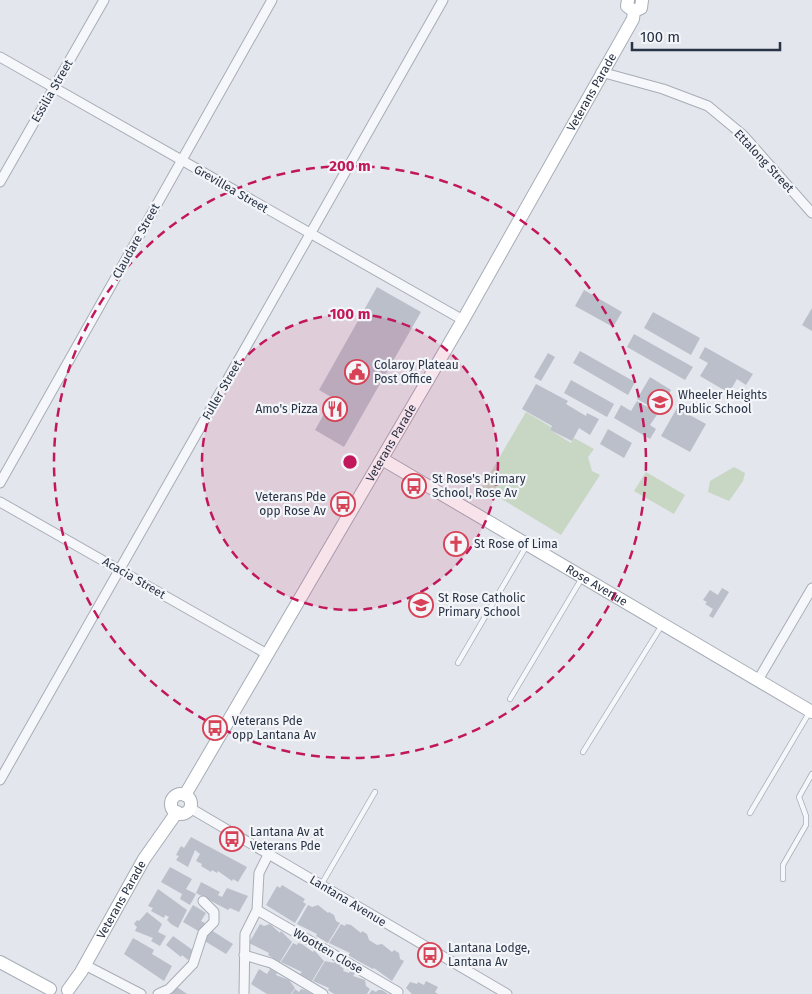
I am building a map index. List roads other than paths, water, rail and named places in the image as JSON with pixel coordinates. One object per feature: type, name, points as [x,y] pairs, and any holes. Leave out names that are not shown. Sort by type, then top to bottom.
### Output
[{"type":"street","name":"Essilia Street","points":[[0,182],[104,0]]},
{"type":"street","name":"Claudare Street","points":[[0,483],[272,0]]},
{"type":"street","name":"Fuller Street","points":[[0,780],[443,0]]},
{"type":"street","name":"Veterans Parade","points":[[185,795],[463,320],[601,72],[633,19],[631,6],[641,8],[642,0]]},
{"type":"street","name":"Grevillea Street","points":[[0,57],[463,320]]},
{"type":"street","name":"Ettalong Street","points":[[601,72],[663,89],[708,106],[743,135],[812,213]]},
{"type":"street","name":"Rose Avenue","points":[[382,459],[811,711]]},
{"type":"street","name":"Acacia Street","points":[[0,502],[268,654]]},
{"type":"street","points":[[758,680],[812,588]]},
{"type":"street","points":[[179,794],[185,795],[190,799],[190,808],[182,813],[177,812],[172,807],[173,798],[179,794]]},
{"type":"street","name":"Lantana Avenue","points":[[190,808],[507,994]]},
{"type":"street","name":"Veterans Parade","points":[[68,992],[144,859],[177,812]]},
{"type":"street","points":[[244,994],[245,934],[257,910],[259,872],[269,853]]},
{"type":"street","points":[[158,994],[169,989],[193,964],[203,933],[214,922],[214,912],[203,901]]},
{"type":"street","name":"Wootten Close","points":[[257,910],[398,992]]},
{"type":"street","points":[[244,954],[271,964],[323,994]]},
{"type":"street","points":[[0,962],[50,992],[53,985],[59,983],[65,984],[68,992]]},
{"type":"street","points":[[85,965],[142,994]]},
{"type":"lane","points":[[458,663],[528,545]]},
{"type":"lane","points":[[510,699],[583,577]]},
{"type":"lane","points":[[583,752],[662,624]]},
{"type":"lane","points":[[750,813],[811,711]]},
{"type":"lane","points":[[782,879],[782,865],[806,825],[806,816],[799,797],[812,774]]},
{"type":"lane","points":[[321,885],[375,792]]},
{"type":"place","name":"Colaroy Plateau Post Office","points":[[357,372]]},
{"type":"place","name":"Wheeler Heights Public School","points":[[660,402]]},
{"type":"place","name":"Amo's Pizza","points":[[335,409]]},
{"type":"place","name":"St Rose's Primary School, Rose Av","points":[[414,486]]},
{"type":"place","name":"Veterans Pde opp Rose Av","points":[[343,504]]},
{"type":"place","name":"St Rose of Lima","points":[[456,544]]},
{"type":"place","name":"St Rose Catholic Primary School","points":[[421,605]]},
{"type":"place","name":"Veterans Pde opp Lantana Av","points":[[215,728]]},
{"type":"place","name":"Lantana Av at Veterans Pde","points":[[232,839]]},
{"type":"place","name":"Lantana Lodge, Lantana Av","points":[[430,955]]}]
